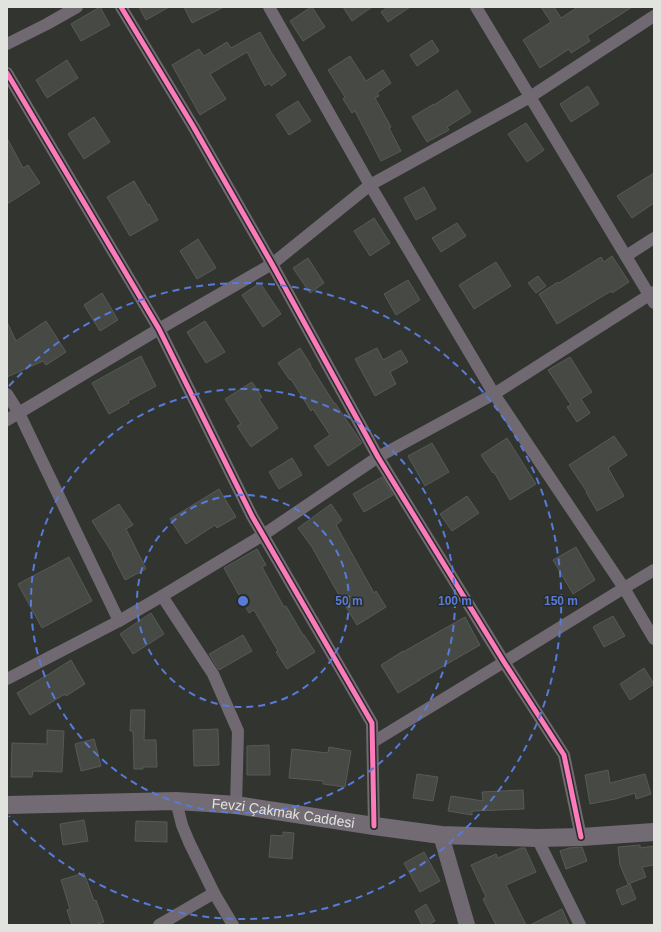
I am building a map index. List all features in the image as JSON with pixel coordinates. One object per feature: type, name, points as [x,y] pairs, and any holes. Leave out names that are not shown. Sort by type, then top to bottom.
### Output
[{"type":"main road","name":"Fevzi Çakmak Caddesi","points":[[7,805],[176,801],[236,805],[441,835],[536,838],[654,832]]},
{"type":"street","points":[[7,44],[77,7]]},
{"type":"street","points":[[121,7],[193,126],[272,264],[378,457],[504,662],[564,756],[581,836]]},
{"type":"street","points":[[268,7],[370,185],[494,394],[624,588],[654,639]]},
{"type":"street","points":[[7,679],[119,621],[162,596],[263,535],[378,457],[494,394],[652,297],[476,7]]},
{"type":"street","points":[[7,420],[159,329],[272,264],[370,185],[530,97],[654,16]]},
{"type":"street","points":[[7,73],[159,329],[252,516],[372,723],[374,826]]},
{"type":"street","points":[[626,256],[654,238]]},
{"type":"street","points":[[7,394],[19,413],[119,621]]},
{"type":"street","points":[[372,742],[654,570]]},
{"type":"street","points":[[162,596],[213,674],[238,731],[236,805]]},
{"type":"street","points":[[176,801],[182,825],[214,893],[233,925]]},
{"type":"street","points":[[441,835],[467,925]]},
{"type":"street","points":[[536,838],[580,925]]},
{"type":"street","points":[[159,925],[214,893]]},
{"type":"building","points":[[100,7],[110,25],[81,41],[71,24]]},
{"type":"building","points":[[139,7],[169,7],[146,20]]},
{"type":"building","points":[[184,7],[224,7],[192,23]]},
{"type":"building","points":[[311,7],[325,27],[303,41],[290,21]]},
{"type":"building","points":[[343,7],[372,7],[352,21]]},
{"type":"building","points":[[388,7],[410,7],[388,22],[381,12]]},
{"type":"building","points":[[541,7],[554,7],[561,18],[578,7],[632,7],[587,36],[590,41],[571,53],[569,49],[540,68],[523,40],[551,22]]},
{"type":"building","points":[[260,32],[286,75],[271,86],[269,83],[265,86],[247,52],[210,74],[226,99],[200,115],[172,65],[199,49],[204,56],[227,42],[231,48]]},
{"type":"building","points":[[432,40],[439,51],[417,66],[410,55]]},
{"type":"building","points":[[350,56],[366,81],[383,70],[391,83],[377,93],[379,96],[375,98],[391,127],[389,128],[401,151],[381,161],[355,111],[352,113],[343,99],[345,97],[328,70]]},
{"type":"building","points":[[67,60],[78,78],[47,98],[36,80]]},
{"type":"building","points":[[588,86],[599,104],[571,122],[560,104]]},
{"type":"building","points":[[457,90],[471,112],[447,127],[449,130],[427,142],[412,117]]},
{"type":"building","points":[[298,101],[311,121],[289,135],[276,115]]},
{"type":"building","points":[[94,117],[110,142],[84,159],[68,134]]},
{"type":"building","points":[[526,123],[544,150],[527,162],[508,134]]},
{"type":"building","points":[[7,138],[23,168],[28,165],[40,183],[7,204]]},
{"type":"building","points":[[654,173],[654,203],[632,218],[617,196]]},
{"type":"building","points":[[134,181],[158,220],[130,236],[107,197]]},
{"type":"building","points":[[424,187],[436,209],[416,220],[404,198]]},
{"type":"building","points":[[374,218],[390,243],[370,256],[354,231]]},
{"type":"building","points":[[457,223],[466,236],[441,252],[432,238]]},
{"type":"building","points":[[198,239],[216,268],[197,279],[180,251]]},
{"type":"building","points":[[612,256],[629,282],[612,293],[611,291],[557,324],[539,294],[601,257],[604,262]]},
{"type":"building","points":[[308,258],[324,283],[310,293],[293,268]]},
{"type":"building","points":[[496,262],[511,286],[474,309],[459,285]]},
{"type":"building","points":[[538,276],[546,286],[536,293],[528,283]]},
{"type":"building","points":[[408,280],[420,300],[396,315],[384,294]]},
{"type":"building","points":[[260,283],[281,314],[263,327],[242,295]]},
{"type":"building","points":[[102,293],[118,320],[100,331],[84,305]]},
{"type":"building","points":[[46,321],[66,352],[46,365],[43,361],[7,377],[7,322],[16,341]]},
{"type":"building","points":[[205,321],[225,352],[206,363],[187,332]]},
{"type":"building","points":[[300,348],[334,403],[362,443],[328,466],[314,446],[330,435],[313,409],[311,411],[291,379],[290,380],[278,363]]},
{"type":"building","points":[[377,348],[383,360],[401,350],[408,362],[390,372],[396,384],[375,396],[355,359]]},
{"type":"building","points":[[141,356],[156,386],[128,401],[129,403],[109,414],[92,383]]},
{"type":"building","points":[[570,357],[592,392],[581,399],[590,413],[577,422],[567,407],[571,405],[548,370]]},
{"type":"building","points":[[252,382],[262,397],[259,399],[278,428],[251,447],[237,426],[241,424],[225,399]]},
{"type":"building","points":[[614,436],[627,455],[608,468],[624,496],[597,511],[587,492],[569,465]]},
{"type":"building","points":[[507,438],[536,484],[510,500],[494,472],[493,473],[481,455]]},
{"type":"building","points":[[432,443],[449,472],[425,486],[408,456]]},
{"type":"building","points":[[292,458],[302,475],[279,489],[269,472]]},
{"type":"building","points":[[382,477],[393,495],[364,512],[353,494]]},
{"type":"building","points":[[219,489],[236,517],[217,528],[215,525],[186,544],[170,519]]},
{"type":"building","points":[[467,496],[479,513],[452,531],[440,514]]},
{"type":"building","points":[[119,504],[133,525],[126,529],[146,569],[125,580],[113,554],[92,521]]},
{"type":"building","points":[[331,504],[342,520],[336,525],[374,593],[376,591],[386,607],[357,625],[312,547],[298,528]]},
{"type":"building","points":[[576,547],[595,580],[573,594],[553,560]]},
{"type":"building","points":[[257,549],[266,565],[262,567],[284,607],[286,606],[315,652],[287,669],[276,652],[278,651],[254,610],[249,613],[224,568]]},
{"type":"building","points":[[69,557],[92,601],[42,628],[18,584]]},
{"type":"building","points":[[151,613],[164,634],[133,654],[120,634]]},
{"type":"building","points":[[613,616],[625,636],[604,647],[593,627]]},
{"type":"building","points":[[465,617],[480,645],[398,693],[381,665],[403,651]]},
{"type":"building","points":[[243,635],[252,651],[219,670],[209,654]]},
{"type":"building","points":[[71,660],[85,684],[30,715],[17,693]]},
{"type":"building","points":[[644,668],[654,684],[630,700],[620,684]]},
{"type":"building","points":[[131,710],[145,710],[144,740],[156,740],[157,767],[143,767],[143,769],[134,769],[133,731],[130,731]]},
{"type":"building","points":[[218,729],[219,765],[194,766],[193,730]]},
{"type":"building","points":[[47,730],[64,731],[62,772],[33,771],[32,777],[11,777],[12,743],[47,744]]},
{"type":"building","points":[[94,739],[101,766],[81,771],[75,744]]},
{"type":"building","points":[[269,745],[270,775],[247,775],[247,746]]},
{"type":"building","points":[[329,747],[351,751],[345,787],[323,784],[323,781],[289,778],[292,749],[328,753]]},
{"type":"building","points":[[608,770],[610,783],[645,774],[651,794],[636,799],[635,793],[590,804],[585,775]]},
{"type":"building","points":[[417,774],[438,777],[433,801],[413,798]]},
{"type":"building","points":[[523,790],[524,809],[472,811],[472,815],[448,811],[451,796],[483,801],[482,792]]},
{"type":"building","points":[[84,820],[88,841],[63,845],[60,824]]},
{"type":"building","points":[[136,821],[167,822],[167,842],[135,841]]},
{"type":"building","points":[[283,832],[294,833],[292,859],[269,857],[271,835],[283,836]]},
{"type":"building","points":[[640,845],[640,848],[654,846],[654,865],[642,867],[646,877],[628,884],[620,865],[618,847]]},
{"type":"building","points":[[582,847],[587,861],[566,869],[560,851],[569,848]]},
{"type":"building","points":[[521,848],[525,848],[536,872],[506,885],[526,925],[496,925],[483,899],[486,897],[471,865],[496,854],[498,858]]},
{"type":"building","points":[[424,852],[440,881],[420,892],[404,863]]},
{"type":"building","points":[[84,873],[94,901],[96,900],[104,922],[95,925],[72,925],[67,910],[70,909],[61,880]]},
{"type":"building","points":[[630,884],[636,899],[622,905],[616,890]]},
{"type":"building","points":[[426,904],[435,921],[427,925],[422,925],[415,911]]},
{"type":"building","points":[[562,909],[569,925],[530,925]]},
{"type":"cycle path","points":[[121,7],[193,126],[272,264],[378,457],[504,662],[564,755],[581,837]]},
{"type":"cycle path","points":[[7,73],[159,329],[252,516],[372,723],[374,826]]}]
